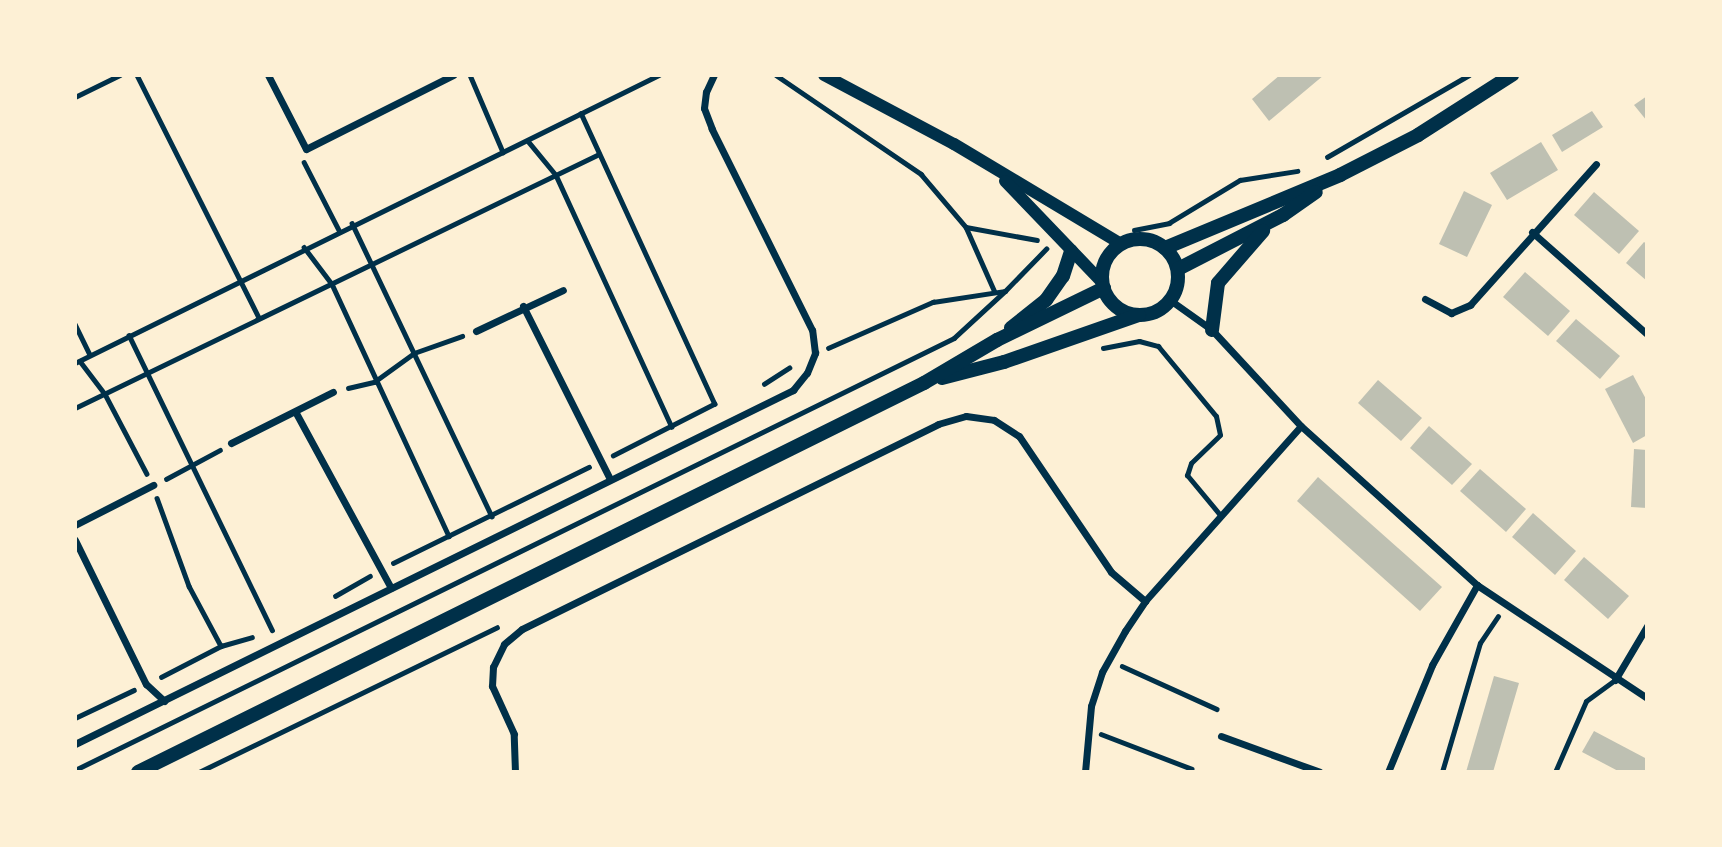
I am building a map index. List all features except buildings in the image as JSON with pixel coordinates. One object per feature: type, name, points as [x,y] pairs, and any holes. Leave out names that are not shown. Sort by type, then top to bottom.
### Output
[{"type":"main road","points":[[1165,248],[1340,176],[1418,135],[1512,75]]},
{"type":"main road","points":[[1212,330],[1218,283],[1249,243],[1283,215],[1340,176]]},
{"type":"main road","points":[[1178,269],[1283,215]]},
{"type":"main road","points":[[924,383],[1004,362],[1161,309],[1170,300],[1178,269],[1165,248],[1143,239],[1121,244],[1106,260],[1103,285],[1117,307],[1139,315]]},
{"type":"main road","points":[[997,340],[1046,300],[1063,276],[1071,251]]},
{"type":"main road","points":[[138,772],[924,383],[997,340],[1103,285]]},
{"type":"street","points":[[268,75],[306,149],[453,75]]},
{"type":"street","points":[[75,744],[793,390],[807,373],[815,353],[812,330],[704,108],[706,92],[715,75]]},
{"type":"street","points":[[824,75],[992,168],[1121,244]]},
{"type":"street","points":[[1425,299],[1451,313],[1470,305],[1532,232],[1596,164]]},
{"type":"street","points":[[992,168],[1103,285]]},
{"type":"street","points":[[1532,232],[1647,334]]},
{"type":"street","points":[[475,331],[523,306],[564,290]]},
{"type":"street","points":[[1170,300],[1212,330],[1301,426],[1477,585],[1615,680],[1647,698]]},
{"type":"street","points":[[523,306],[610,478]]},
{"type":"street","points":[[231,443],[296,414],[333,392]]},
{"type":"street","points":[[296,414],[391,589]]},
{"type":"street","points":[[515,772],[514,734],[492,686],[493,667],[504,644],[522,629],[926,430],[966,416],[994,420],[1019,436],[1111,572],[1145,601]]},
{"type":"street","points":[[1085,772],[1088,729],[1109,661],[1145,601],[1301,426]]},
{"type":"street","points":[[75,525],[153,485]]},
{"type":"street","points":[[75,540],[146,684],[164,701]]},
{"type":"street","points":[[1388,772],[1432,665],[1477,585]]},
{"type":"street","points":[[1615,680],[1647,626]]},
{"type":"street","points":[[1221,736],[1320,772]]},
{"type":"lane","points":[[1103,348],[1139,341],[1158,346],[1216,416],[1220,435],[1191,463],[1187,475],[1221,516]]},
{"type":"lane","points":[[1555,772],[1586,701],[1615,680]]},
{"type":"path","points":[[104,75],[107,81]]},
{"type":"path","points":[[75,97],[120,75]]},
{"type":"path","points":[[137,75],[258,316]]},
{"type":"path","points":[[470,75],[503,152]]},
{"type":"path","points":[[75,363],[238,279],[528,141],[659,75]]},
{"type":"path","points":[[776,75],[920,174],[966,227],[995,292]]},
{"type":"path","points":[[1317,163],[1469,75]]},
{"type":"path","points":[[333,597],[381,569],[715,404],[581,113]]},
{"type":"path","points":[[528,141],[556,175],[672,427]]},
{"type":"path","points":[[306,149],[301,156],[339,230]]},
{"type":"path","points":[[75,408],[258,316],[332,284],[371,262],[599,154]]},
{"type":"path","points":[[1126,230],[1143,231],[1169,223],[1240,180],[1308,166]]},
{"type":"path","points":[[352,223],[492,516]]},
{"type":"path","points":[[75,769],[954,338],[1052,243],[966,227]]},
{"type":"path","points":[[303,247],[332,284],[374,382],[449,536]]},
{"type":"path","points":[[830,347],[933,302],[1004,291]]},
{"type":"path","points":[[75,324],[90,355]]},
{"type":"path","points":[[333,392],[374,382],[414,353],[475,331]]},
{"type":"path","points":[[129,335],[273,631]]},
{"type":"path","points":[[153,485],[195,467],[231,443]]},
{"type":"path","points":[[1442,772],[1480,643],[1505,606]]},
{"type":"path","points":[[75,718],[222,646],[273,631],[285,624]]},
{"type":"path","points":[[199,772],[491,630],[505,624],[522,629]]},
{"type":"path","points":[[1109,661],[1217,709]]},
{"type":"path","points":[[1088,729],[1192,769]]}]
